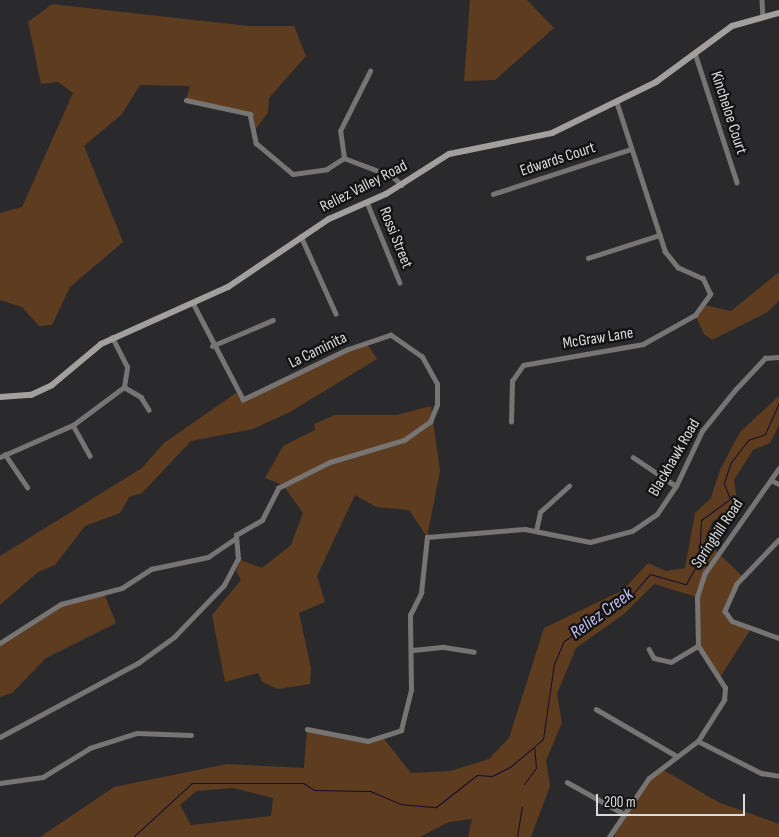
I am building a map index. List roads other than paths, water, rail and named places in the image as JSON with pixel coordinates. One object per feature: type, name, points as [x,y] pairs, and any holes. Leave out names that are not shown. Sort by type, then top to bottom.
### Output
[{"type":"main road","name":"Reliez Valley Road","points":[[0,397],[43,390],[112,338],[193,304],[228,286],[301,236],[402,186],[462,150],[538,138],[617,104],[656,82],[732,26],[779,13]]},
{"type":"street","points":[[762,0],[763,17]]},
{"type":"street","name":"Kincheloe Court","points":[[695,53],[737,182]]},
{"type":"street","points":[[344,158],[340,131],[370,72]]},
{"type":"street","points":[[186,100],[252,116],[256,143],[292,174],[328,169],[344,158]]},
{"type":"street","name":"McGraw Lane","points":[[511,422],[512,381],[523,365],[643,344],[670,333],[707,302],[710,294],[703,279],[671,263],[659,235],[617,104]]},
{"type":"street","name":"Edwards Court","points":[[493,194],[632,149]]},
{"type":"street","points":[[344,158],[392,176],[402,186]]},
{"type":"street","name":"Rossi Street","points":[[367,202],[400,283]]},
{"type":"street","points":[[588,258],[659,235]]},
{"type":"street","points":[[301,236],[336,314]]},
{"type":"street","name":"La Caminita","points":[[193,304],[238,398],[249,400],[375,338],[399,338],[422,357],[438,390],[430,422],[417,434],[356,452],[289,480],[273,496],[262,520],[235,539]]},
{"type":"street","points":[[212,346],[273,320]]},
{"type":"street","points":[[0,458],[5,454],[73,425],[124,387],[127,367],[112,338]]},
{"type":"street","name":"Blackhawk Road","points":[[413,650],[410,615],[421,593],[427,537],[536,531],[568,541],[606,540],[632,531],[657,514],[676,486],[702,431],[765,358],[779,357]]},
{"type":"street","points":[[124,387],[141,397],[149,410]]},
{"type":"street","points":[[73,425],[90,456]]},
{"type":"street","points":[[5,454],[26,487]]},
{"type":"street","points":[[633,457],[676,486]]},
{"type":"street","name":"Springhill Road","points":[[609,837],[649,778],[675,756],[698,741],[726,694],[698,646],[695,621],[703,578],[779,468]]},
{"type":"street","points":[[771,480],[779,484]]},
{"type":"street","points":[[536,531],[540,512],[569,486]]},
{"type":"street","points":[[0,643],[61,604],[122,588],[151,569],[208,557],[235,539],[238,559],[224,585],[174,637],[138,663],[0,737]]},
{"type":"street","points":[[779,540],[737,584],[725,611],[732,621],[779,638]]},
{"type":"street","points":[[649,649],[654,658],[671,662],[698,646]]},
{"type":"street","points":[[307,729],[368,741],[396,734],[408,712],[413,650],[444,647],[474,652]]},
{"type":"street","points":[[596,709],[675,756]]},
{"type":"street","points":[[0,783],[43,777],[90,748],[137,733],[191,735]]},
{"type":"street","points":[[698,741],[762,773],[779,776]]},
{"type":"street","points":[[568,782],[624,814]]},
{"type":"waterway","name":"Reliez Creek","points":[[524,784],[536,768],[534,747],[543,739],[554,664],[564,641],[630,597],[650,574],[686,584],[699,561],[701,520],[730,499],[724,483],[731,462],[748,440],[765,434],[779,403]]},
{"type":"waterway","points":[[133,837],[192,783],[303,783],[314,790],[370,791],[400,804],[436,807],[477,775],[492,776],[510,767],[533,748]]},
{"type":"waterway","name":"Reliez Creek","points":[[517,837],[522,806]]}]
